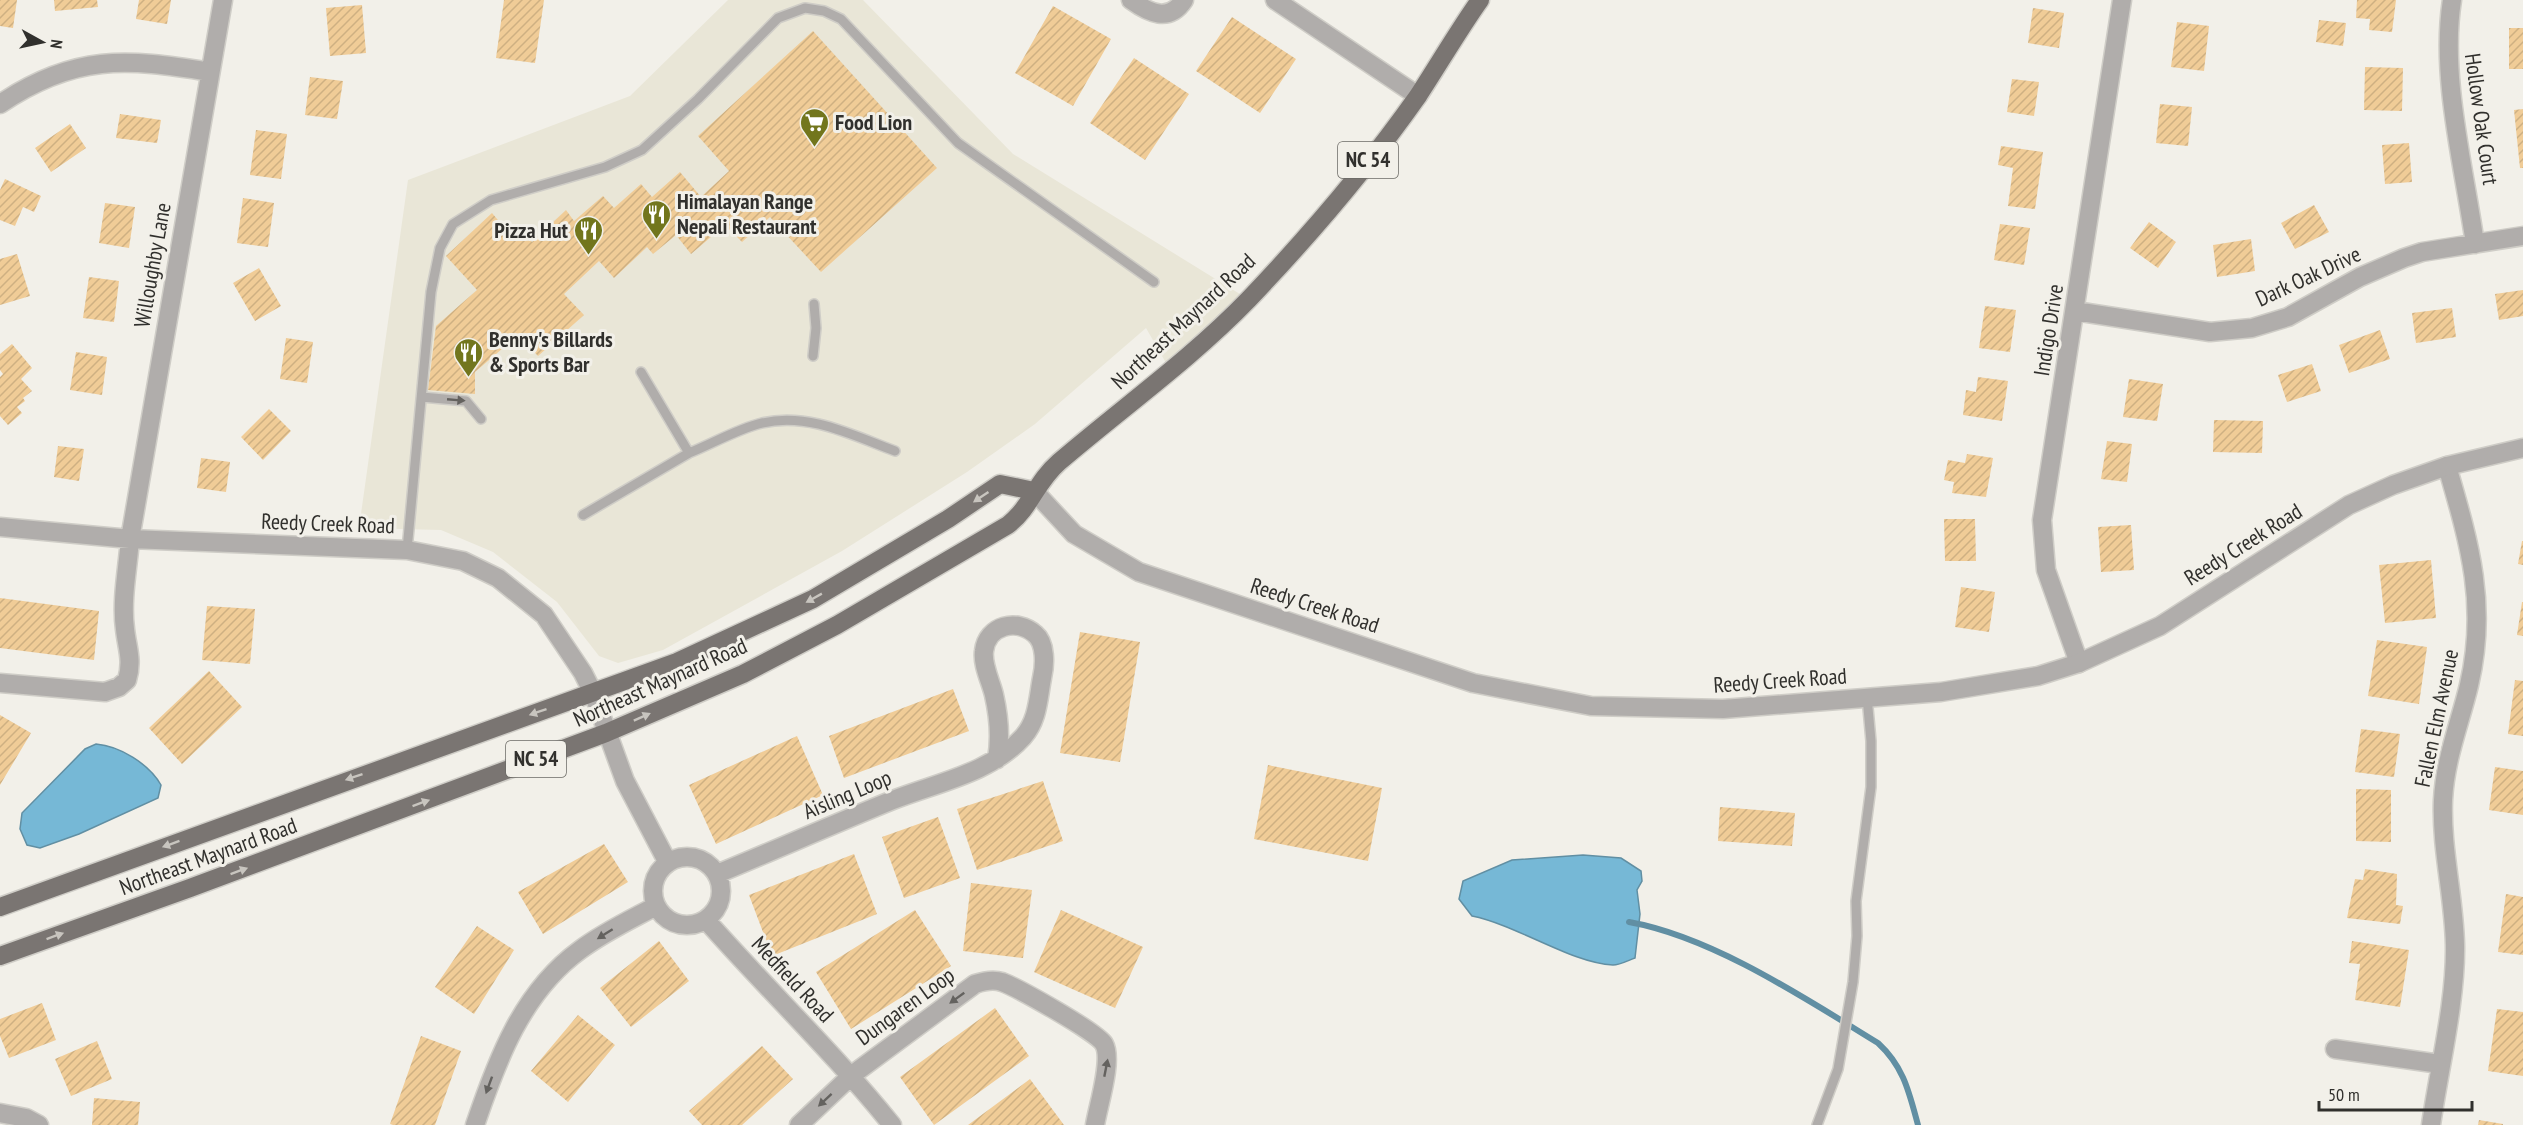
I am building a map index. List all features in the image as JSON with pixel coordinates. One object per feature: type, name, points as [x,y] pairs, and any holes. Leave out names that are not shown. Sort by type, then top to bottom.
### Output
[{"type":"main road","name":"Northeast Maynard Road","points":[[0,956],[222,877],[606,733],[742,674],[837,625],[1008,525],[1023,513],[1034,491],[1053,468],[1184,358],[1248,299],[1337,199],[1418,96],[1480,0]]},
{"type":"main road","name":"Northeast Maynard Road","points":[[0,907],[677,662],[813,599],[948,519],[1000,484],[1034,491]]},
{"type":"street","name":"Willoughby Lane","points":[[0,683],[105,692],[119,687],[127,680],[131,655],[125,629],[130,539],[223,0]]},
{"type":"street","points":[[1131,0],[1144,10],[1162,15],[1179,8],[1184,0]]},
{"type":"street","points":[[1275,0],[1418,96]]},
{"type":"street","name":"Indigo Drive","points":[[2079,663],[2049,582],[2043,548],[2042,520],[2122,0]]},
{"type":"street","name":"Hollow Oak Court","points":[[2452,0],[2447,33],[2448,66],[2475,244]]},
{"type":"street","points":[[0,104],[22,89],[45,78],[105,62],[154,63],[210,72]]},
{"type":"street","name":"Dark Oak Drive","points":[[2075,312],[2210,332],[2252,328],[2288,317],[2360,277],[2404,258],[2523,236]]},
{"type":"street","name":"Reedy Creek Road","points":[[1034,491],[1074,534],[1139,572],[1473,683],[1556,700],[1633,708],[1723,709],[1984,686],[2038,676],[2079,663],[2160,626],[2349,506],[2393,484],[2446,466],[2523,448]]},
{"type":"street","name":"Fallen Elm Avenue","points":[[2431,1125],[2453,983],[2455,946],[2445,866],[2443,797],[2447,762],[2474,658],[2478,608],[2469,542],[2446,466]]},
{"type":"street","name":"Reedy Creek Road","points":[[0,527],[130,539],[407,550],[463,561],[498,578],[544,615],[593,693]]},
{"type":"street","name":"Aisling Loop","points":[[717,874],[997,759],[1022,739],[1034,723],[1043,672],[1042,646],[1038,636],[1023,626],[1006,625],[991,634],[984,652],[999,722],[1000,740],[997,759]]},
{"type":"street","points":[[593,693],[625,781],[668,863]]},
{"type":"street","points":[[690,857],[710,866],[717,874],[721,894],[714,913],[706,920],[684,926],[663,916],[656,906],[653,887],[661,869],[668,863],[690,857]]},
{"type":"street","points":[[475,1125],[509,1036],[538,992],[578,950],[656,906]]},
{"type":"street","name":"Medfield Road","points":[[706,920],[736,955],[852,1076],[892,1125]]},
{"type":"street","name":"Dungaren Loop","points":[[799,1125],[852,1076],[975,984],[986,980],[1000,981],[1051,1009],[1104,1043],[1108,1056],[1095,1125]]},
{"type":"street","points":[[2335,1049],[2440,1064]]},
{"type":"street","points":[[0,1113],[26,1118],[39,1125]]},
{"type":"lane","points":[[407,550],[431,292],[440,248],[453,224],[491,200],[605,167],[642,150],[698,99],[778,18],[805,8],[824,11],[841,19],[958,143],[1154,282]]},
{"type":"lane","points":[[813,356],[816,328],[814,304]]},
{"type":"lane","points":[[641,372],[689,453]]},
{"type":"lane","points":[[422,397],[466,401],[481,419]]},
{"type":"lane","points":[[583,515],[689,453],[760,423],[786,420],[822,424],[895,451]]},
{"type":"lane","points":[[1817,1125],[1839,1069],[1841,1038],[1853,982],[1857,936],[1856,901],[1870,787],[1871,741],[1867,697]]},
{"type":"shaded area","points":[[728,0],[863,0],[1013,154],[1248,299],[1170,370],[1146,328],[1035,424],[967,472],[842,551],[663,650],[618,663],[599,656],[557,602],[493,552],[441,530],[359,528],[408,180],[630,96]]},
{"type":"water","points":[[96,744],[115,748],[141,763],[161,785],[158,798],[79,834],[40,848],[27,845],[20,829],[22,813],[85,749]]},
{"type":"water","points":[[1583,855],[1621,858],[1641,871],[1642,881],[1637,890],[1640,914],[1635,958],[1613,965],[1580,958],[1507,927],[1472,916],[1459,899],[1463,881],[1512,860]]},
{"type":"building","points":[[0,0],[17,0],[13,28],[0,26]]},
{"type":"building","points":[[54,0],[97,0],[98,7],[55,11]]},
{"type":"building","points":[[139,0],[171,0],[167,24],[136,19]]},
{"type":"building","points":[[504,0],[544,0],[535,63],[496,58]]},
{"type":"building","points":[[2357,0],[2396,0],[2392,32],[2369,30],[2370,19],[2356,18]]},
{"type":"building","points":[[362,5],[366,53],[330,56],[326,8]]},
{"type":"building","points":[[1053,6],[1111,39],[1073,106],[1015,73]]},
{"type":"building","points":[[2033,8],[2064,13],[2059,48],[2028,43]]},
{"type":"building","points":[[1232,17],[1296,59],[1260,113],[1196,71]]},
{"type":"building","points":[[2319,20],[2346,23],[2343,46],[2316,42]]},
{"type":"building","points":[[2177,22],[2209,26],[2204,71],[2171,67]]},
{"type":"building","points":[[2509,28],[2523,28],[2523,69],[2509,69]]},
{"type":"building","points":[[813,31],[937,168],[821,272],[770,217],[742,242],[725,225],[691,254],[676,235],[653,254],[647,247],[614,278],[599,261],[564,294],[584,315],[538,356],[518,335],[475,372],[475,394],[428,390],[436,326],[477,290],[446,256],[492,213],[508,232],[517,224],[532,242],[566,210],[574,221],[603,196],[614,208],[641,184],[652,197],[680,172],[701,197],[729,171],[698,136]]},
{"type":"building","points":[[1134,58],[1189,94],[1145,160],[1090,123]]},
{"type":"building","points":[[2365,67],[2403,68],[2402,111],[2364,110]]},
{"type":"building","points":[[310,77],[343,81],[337,119],[305,115]]},
{"type":"building","points":[[2012,79],[2039,82],[2034,116],[2007,112]]},
{"type":"building","points":[[2160,104],[2192,107],[2188,146],[2156,143]]},
{"type":"building","points":[[2523,109],[2523,168],[2520,168],[2514,110]]},
{"type":"building","points":[[120,114],[161,120],[157,143],[116,138]]},
{"type":"building","points":[[70,124],[86,148],[51,172],[35,148]]},
{"type":"building","points":[[256,130],[287,134],[281,179],[250,175]]},
{"type":"building","points":[[2409,143],[2412,182],[2385,184],[2382,145]]},
{"type":"building","points":[[2001,146],[2043,152],[2035,209],[2008,206],[2013,168],[1998,165]]},
{"type":"building","points":[[5,179],[41,196],[34,212],[23,207],[15,226],[0,220],[0,190]]},
{"type":"building","points":[[243,198],[274,203],[268,247],[237,243]]},
{"type":"building","points":[[105,203],[135,207],[129,248],[99,243]]},
{"type":"building","points":[[2314,205],[2329,232],[2295,249],[2281,223]]},
{"type":"building","points":[[2149,222],[2176,242],[2158,268],[2130,248]]},
{"type":"building","points":[[2000,224],[2030,228],[2024,265],[1994,260]]},
{"type":"building","points":[[2251,239],[2255,271],[2217,277],[2213,245]]},
{"type":"building","points":[[17,254],[30,296],[0,305],[0,259]]},
{"type":"building","points":[[259,268],[281,306],[255,321],[233,283]]},
{"type":"building","points":[[89,277],[119,281],[114,322],[83,318]]},
{"type":"building","points":[[2523,290],[2523,316],[2499,320],[2495,294]]},
{"type":"building","points":[[1985,306],[2016,310],[2010,352],[1979,348]]},
{"type":"building","points":[[2452,308],[2456,337],[2416,343],[2412,313]]},
{"type":"building","points":[[2380,330],[2390,359],[2349,373],[2339,345]]},
{"type":"building","points":[[286,338],[313,342],[307,383],[280,379]]},
{"type":"building","points":[[12,344],[32,368],[21,379],[32,391],[17,407],[22,413],[8,425],[0,416],[0,377],[3,374],[0,370],[0,354]]},
{"type":"building","points":[[76,352],[107,357],[102,395],[70,390]]},
{"type":"building","points":[[2312,364],[2321,391],[2287,402],[2278,375]]},
{"type":"building","points":[[1978,377],[2008,381],[2002,421],[1963,415],[1966,390],[1976,392]]},
{"type":"building","points":[[2129,379],[2163,384],[2157,421],[2123,417]]},
{"type":"building","points":[[269,409],[291,431],[263,460],[241,437]]},
{"type":"building","points":[[2214,420],[2263,421],[2262,453],[2213,452]]},
{"type":"building","points":[[2107,441],[2132,444],[2127,482],[2101,479]]},
{"type":"building","points":[[58,446],[84,449],[79,481],[54,477]]},
{"type":"building","points":[[1967,454],[1993,458],[1986,497],[1952,493],[1954,482],[1944,480],[1948,460],[1965,463]]},
{"type":"building","points":[[201,458],[230,462],[226,492],[197,488]]},
{"type":"building","points":[[1944,519],[1975,519],[1976,561],[1945,561]]},
{"type":"building","points":[[2131,525],[2134,570],[2101,572],[2098,527]]},
{"type":"building","points":[[2523,541],[2523,565],[2518,564]]},
{"type":"building","points":[[2431,560],[2436,618],[2385,623],[2379,565]]},
{"type":"building","points":[[1961,587],[1995,592],[1989,632],[1955,627]]},
{"type":"building","points":[[0,598],[99,611],[94,660],[0,648]]},
{"type":"building","points":[[2523,602],[2523,636],[2517,635]]},
{"type":"building","points":[[207,606],[255,609],[250,664],[202,660]]},
{"type":"building","points":[[1080,632],[1140,642],[1120,762],[1060,753]]},
{"type":"building","points":[[2377,640],[2427,647],[2419,704],[2368,696]]},
{"type":"building","points":[[209,671],[242,707],[182,764],[149,728]]},
{"type":"building","points":[[2515,680],[2523,681],[2523,736],[2508,734]]},
{"type":"building","points":[[953,689],[969,731],[844,778],[829,736]]},
{"type":"building","points":[[0,715],[31,733],[0,785]]},
{"type":"building","points":[[2361,729],[2400,734],[2394,777],[2355,772]]},
{"type":"building","points":[[797,736],[823,795],[716,844],[689,785]]},
{"type":"building","points":[[1268,765],[1382,788],[1368,861],[1254,839]]},
{"type":"building","points":[[2495,767],[2523,771],[2523,815],[2489,810]]},
{"type":"building","points":[[1043,781],[1063,841],[977,870],[957,809]]},
{"type":"building","points":[[2356,789],[2391,790],[2391,842],[2356,841]]},
{"type":"building","points":[[1720,807],[1795,813],[1792,846],[1718,841]]},
{"type":"building","points":[[938,817],[960,878],[904,898],[882,837]]},
{"type":"building","points":[[604,844],[628,882],[543,934],[518,892]]},
{"type":"building","points":[[854,854],[877,914],[772,956],[749,895]]},
{"type":"building","points":[[2365,869],[2397,874],[2396,905],[2403,906],[2400,924],[2347,918],[2355,879],[2363,880]]},
{"type":"building","points":[[971,883],[1032,890],[1023,958],[963,951]]},
{"type":"building","points":[[2506,894],[2523,897],[2523,955],[2498,952]]},
{"type":"building","points":[[915,910],[951,966],[851,1029],[816,972]]},
{"type":"building","points":[[1061,910],[1143,947],[1115,1008],[1034,972]]},
{"type":"building","points":[[477,926],[514,950],[474,1014],[435,987]]},
{"type":"building","points":[[659,941],[689,981],[631,1027],[600,988]]},
{"type":"building","points":[[2352,941],[2409,950],[2400,1007],[2355,1000],[2360,964],[2349,963]]},
{"type":"building","points":[[42,1003],[56,1040],[9,1058],[0,1036],[0,1019]]},
{"type":"building","points":[[995,1008],[1029,1056],[934,1125],[900,1077]]},
{"type":"building","points":[[2497,1009],[2523,1012],[2523,1076],[2488,1071]]},
{"type":"building","points":[[578,1015],[615,1045],[568,1102],[531,1071]]},
{"type":"building","points":[[421,1036],[461,1051],[435,1125],[390,1124]]},
{"type":"building","points":[[97,1041],[112,1079],[71,1096],[55,1059]]},
{"type":"building","points":[[762,1046],[793,1079],[742,1125],[702,1125],[689,1111]]},
{"type":"building","points":[[1030,1079],[1064,1125],[968,1125]]},
{"type":"building","points":[[94,1098],[140,1102],[138,1125],[92,1125]]},
{"type":"building","points":[[2479,1120],[2503,1124],[2503,1125],[2478,1125]]},
{"type":"waterway","points":[[1629,922],[1661,930],[1726,955],[1790,989],[1878,1043],[1900,1071],[1918,1125]]},
{"type":"place","name":"Food Lion","points":[[814,148]]},
{"type":"place","name":"Himalayan Range Nepali Restaurant","points":[[656,240]]},
{"type":"place","name":"Pizza Hut","points":[[589,256]]},
{"type":"place","name":"Benny's Billards & Sports Bar","points":[[468,378]]}]
